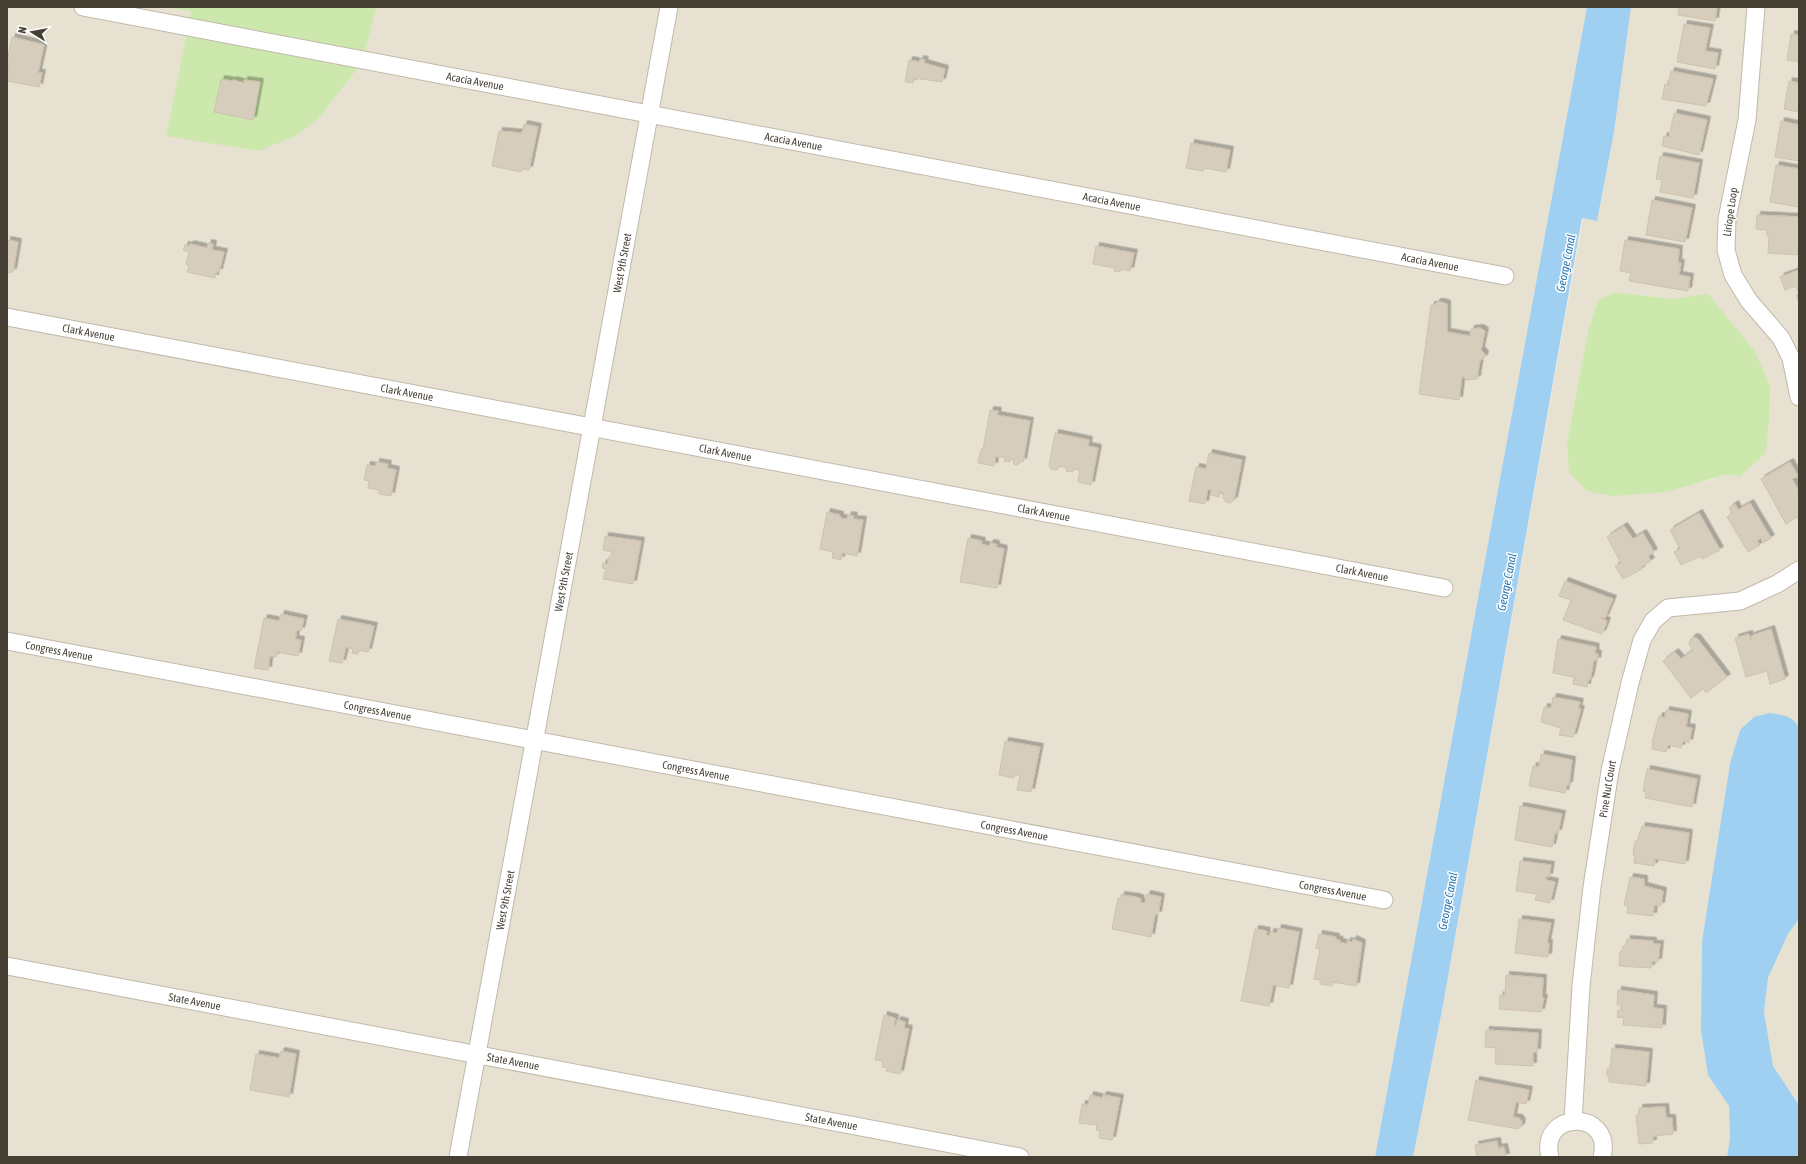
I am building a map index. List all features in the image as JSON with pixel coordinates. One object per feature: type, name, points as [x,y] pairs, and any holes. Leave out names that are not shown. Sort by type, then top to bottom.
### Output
[{"type":"street","name":"Acacia Avenue","points":[[82,7],[1505,276]]},
{"type":"street","name":"West 9th Street","points":[[458,1157],[669,7]]},
{"type":"street","name":"Liriope Loop","points":[[1756,7],[1747,120],[1727,219],[1726,250],[1733,275],[1749,301],[1781,338],[1791,358],[1799,397]]},
{"type":"street","name":"Clark Avenue","points":[[7,317],[1444,588]]},
{"type":"street","name":"Pine Nut Court","points":[[1573,1120],[1581,986],[1592,887],[1610,771],[1630,683],[1642,640],[1653,621],[1668,608],[1740,601],[1777,584],[1799,570]]},
{"type":"street","name":"Congress Avenue","points":[[7,641],[1384,900]]},
{"type":"street","name":"State Avenue","points":[[7,966],[1020,1157]]},
{"type":"street","points":[[1550,1157],[1548,1146],[1556,1128],[1573,1120],[1586,1122],[1595,1128],[1601,1135],[1603,1144],[1602,1157]]},
{"type":"shaded area","points":[[7,7],[167,7],[191,12],[166,136],[318,119],[361,64],[377,7],[1587,7],[1375,1157],[7,1157]]},
{"type":"shaded area","points":[[1631,7],[1799,7],[1799,728],[1796,721],[1740,730],[1730,765],[1702,941],[1701,1031],[1708,1075],[1729,1105],[1730,1139],[1727,1157],[1413,1157],[1443,1005],[1583,218],[1597,221],[1614,132]],"holes":[[[1615,292],[1672,299],[1731,324],[1754,350],[1740,476],[1725,475],[1704,482],[1567,443],[1588,331],[1598,300]]]},
{"type":"shaded area","points":[[1799,919],[1799,1105],[1773,1066],[1764,1012],[1768,978],[1788,934]]},
{"type":"green space","points":[[167,7],[377,7],[361,64],[318,119],[295,136],[259,151],[166,136],[191,12]]},
{"type":"green space","points":[[1615,292],[1672,299],[1708,294],[1754,350],[1770,385],[1766,453],[1740,476],[1725,475],[1666,492],[1613,496],[1587,491],[1569,472],[1567,443],[1588,331],[1598,300]]},
{"type":"water","name":"George Canal","points":[[1587,7],[1631,7],[1614,132],[1597,221],[1582,218],[1443,1005],[1413,1157],[1375,1157]]},
{"type":"water","points":[[1770,713],[1783,715],[1791,719],[1799,728],[1799,919],[1788,934],[1768,978],[1764,1012],[1773,1066],[1799,1105],[1799,1157],[1727,1157],[1730,1139],[1729,1106],[1708,1075],[1701,1031],[1702,941],[1730,764],[1740,730],[1754,717]]},
{"type":"building","points":[[1679,7],[1717,7],[1715,21],[1678,15]]},
{"type":"building","points":[[1684,24],[1710,28],[1705,51],[1718,53],[1715,69],[1677,62]]},
{"type":"building","points":[[1791,34],[1799,35],[1799,62],[1787,60]]},
{"type":"building","points":[[12,37],[44,45],[38,73],[42,73],[39,87],[7,81],[9,67],[7,67],[7,62]]},
{"type":"building","points":[[920,59],[925,60],[924,63],[945,69],[942,82],[914,78],[913,83],[905,82],[909,60],[920,62]]},
{"type":"building","points":[[1671,71],[1713,79],[1706,106],[1662,99],[1665,84],[1668,85]]},
{"type":"building","points":[[221,79],[244,83],[244,80],[260,82],[253,120],[214,112]]},
{"type":"building","points":[[1789,81],[1799,83],[1799,112],[1784,109]]},
{"type":"building","points":[[1674,113],[1707,120],[1699,155],[1662,146],[1664,136],[1669,137]]},
{"type":"building","points":[[1781,121],[1799,125],[1799,161],[1775,157]]},
{"type":"building","points":[[524,124],[538,127],[529,170],[522,169],[521,172],[492,166],[499,131],[522,133]]},
{"type":"building","points":[[1191,143],[1230,150],[1226,172],[1204,168],[1203,171],[1186,168]]},
{"type":"building","points":[[1660,156],[1699,163],[1693,198],[1660,192],[1662,180],[1656,179]]},
{"type":"building","points":[[1776,165],[1799,169],[1799,207],[1770,202]]},
{"type":"building","points":[[1652,200],[1692,208],[1685,242],[1646,235]]},
{"type":"building","points":[[1757,215],[1799,217],[1799,255],[1768,253],[1769,236],[1767,236],[1767,230],[1756,229]]},
{"type":"building","points":[[7,240],[18,242],[13,272],[10,273],[7,272]]},
{"type":"building","points":[[1625,240],[1679,249],[1678,263],[1681,263],[1679,275],[1690,277],[1688,291],[1629,281],[1631,273],[1620,271]]},
{"type":"building","points":[[208,243],[213,244],[212,250],[224,252],[219,272],[216,272],[215,278],[187,272],[189,265],[186,264],[189,252],[183,250],[185,245],[190,246],[190,244],[207,248]]},
{"type":"building","points":[[1096,246],[1134,253],[1130,271],[1120,269],[1120,272],[1114,271],[1115,268],[1093,264]]},
{"type":"building","points":[[1799,270],[1799,294],[1796,286],[1785,290],[1780,277]]},
{"type":"building","points":[[1799,294],[1799,300],[1798,300],[1796,295]]},
{"type":"building","points":[[1437,302],[1447,304],[1447,332],[1470,336],[1471,329],[1480,328],[1485,331],[1481,350],[1485,354],[1484,358],[1480,360],[1477,379],[1467,380],[1462,376],[1459,400],[1419,394],[1431,305],[1435,305]]},
{"type":"building","points":[[990,410],[998,411],[997,415],[1030,421],[1023,462],[1021,461],[1018,465],[1014,464],[1013,460],[1010,459],[1010,462],[1004,461],[1005,457],[996,456],[994,466],[978,463],[981,449],[983,449]]},
{"type":"building","points":[[1055,433],[1089,440],[1088,446],[1098,448],[1091,485],[1078,482],[1080,470],[1073,469],[1073,472],[1066,471],[1067,468],[1060,466],[1057,470],[1051,469],[1049,466]]},
{"type":"building","points":[[1209,453],[1242,460],[1234,500],[1230,503],[1226,502],[1223,498],[1224,492],[1220,492],[1219,497],[1211,495],[1212,490],[1208,489],[1205,504],[1189,501],[1196,467],[1206,469]]},
{"type":"building","points":[[376,462],[388,464],[387,468],[396,470],[391,496],[379,494],[379,490],[368,488],[369,481],[364,480],[367,465],[376,466]]},
{"type":"building","points":[[1790,462],[1798,476],[1792,479],[1799,491],[1799,520],[1797,517],[1786,524],[1761,479]]},
{"type":"building","points":[[1750,503],[1771,538],[1763,543],[1761,538],[1757,541],[1760,545],[1748,552],[1727,517],[1732,513],[1729,508],[1735,504],[1738,510]]},
{"type":"building","points":[[827,512],[840,515],[840,518],[847,519],[848,515],[854,516],[853,519],[863,520],[857,556],[842,553],[841,560],[832,558],[833,552],[820,549]]},
{"type":"building","points":[[1699,513],[1720,550],[1702,559],[1701,556],[1681,565],[1674,552],[1680,549],[1670,530]]},
{"type":"building","points":[[1624,526],[1633,539],[1643,533],[1654,552],[1648,556],[1651,561],[1641,567],[1642,569],[1623,579],[1615,566],[1621,563],[1607,537]]},
{"type":"building","points":[[605,536],[641,541],[633,584],[603,579],[606,569],[602,568],[603,563],[608,564],[608,558],[611,556],[612,552],[603,550]]},
{"type":"building","points":[[968,538],[982,541],[981,544],[989,546],[990,543],[996,544],[996,547],[1004,549],[997,588],[960,582]]},
{"type":"building","points":[[1565,581],[1613,599],[1605,618],[1600,618],[1607,621],[1602,634],[1563,620],[1571,600],[1559,596]]},
{"type":"building","points":[[281,614],[304,619],[301,631],[297,630],[295,639],[301,640],[298,656],[277,652],[276,657],[270,656],[268,670],[254,668],[264,618],[279,621]]},
{"type":"building","points":[[338,619],[374,626],[368,652],[359,650],[358,654],[352,653],[353,649],[346,647],[342,663],[329,661]]},
{"type":"building","points":[[1771,629],[1785,679],[1770,684],[1767,671],[1746,677],[1735,638],[1749,634],[1752,640],[1751,636]]},
{"type":"building","points":[[1693,637],[1697,638],[1727,677],[1706,693],[1703,689],[1691,698],[1663,661],[1675,652],[1681,659],[1693,650],[1689,644]]},
{"type":"building","points":[[1558,639],[1596,647],[1595,653],[1598,654],[1597,661],[1594,660],[1587,687],[1573,684],[1574,677],[1553,673]]},
{"type":"building","points":[[1553,697],[1580,702],[1578,709],[1581,709],[1573,737],[1559,735],[1561,728],[1541,722],[1544,707],[1551,708]]},
{"type":"building","points":[[1666,710],[1688,714],[1686,727],[1692,728],[1689,743],[1683,741],[1681,748],[1668,745],[1666,752],[1652,749],[1652,742],[1659,716],[1665,718]]},
{"type":"building","points":[[1005,741],[1040,747],[1031,792],[1017,790],[1020,776],[1014,774],[1014,778],[999,775]]},
{"type":"building","points":[[1541,754],[1572,760],[1569,785],[1567,785],[1565,793],[1529,786],[1533,766],[1539,767]]},
{"type":"building","points":[[1647,769],[1697,779],[1692,807],[1645,798],[1646,792],[1643,791]]},
{"type":"building","points":[[1520,806],[1562,814],[1558,833],[1555,833],[1552,847],[1515,840]]},
{"type":"building","points":[[1642,826],[1689,833],[1685,864],[1655,859],[1654,866],[1634,863],[1635,856],[1633,855],[1635,841],[1637,841]]},
{"type":"building","points":[[1520,861],[1551,865],[1549,877],[1546,876],[1546,880],[1555,882],[1550,903],[1535,900],[1537,894],[1516,891]]},
{"type":"building","points":[[1630,877],[1644,879],[1644,886],[1663,891],[1661,906],[1654,905],[1653,916],[1627,913],[1628,906],[1624,905]]},
{"type":"building","points":[[1147,894],[1161,897],[1158,915],[1155,914],[1151,937],[1112,929],[1118,898],[1121,898],[1121,895],[1136,897],[1141,899],[1140,902],[1145,903]]},
{"type":"building","points":[[1519,919],[1551,923],[1547,943],[1549,943],[1548,957],[1515,953]]},
{"type":"building","points":[[1278,928],[1299,932],[1289,988],[1273,985],[1269,1006],[1241,1001],[1255,929],[1267,931],[1266,935],[1270,936],[1270,932],[1277,933]]},
{"type":"building","points":[[1319,934],[1336,937],[1336,940],[1340,940],[1339,942],[1347,944],[1347,941],[1353,942],[1353,939],[1362,943],[1356,986],[1332,982],[1332,986],[1320,984],[1320,980],[1314,979],[1320,949],[1316,948]]},
{"type":"building","points":[[1627,939],[1653,941],[1653,944],[1660,944],[1658,962],[1652,961],[1651,968],[1619,966],[1620,951],[1622,952],[1623,946],[1626,946]]},
{"type":"building","points":[[1506,975],[1543,978],[1542,998],[1544,998],[1541,1012],[1499,1009],[1500,995],[1505,996]]},
{"type":"building","points":[[1618,990],[1654,995],[1653,1008],[1663,1009],[1662,1028],[1623,1025],[1624,1018],[1617,1017],[1618,1010],[1621,1010],[1622,1005],[1617,1005]]},
{"type":"building","points":[[884,1015],[895,1018],[894,1026],[896,1026],[897,1020],[905,1022],[904,1028],[909,1029],[900,1074],[886,1071],[887,1068],[882,1067],[883,1061],[875,1060]]},
{"type":"building","points":[[1486,1030],[1538,1033],[1537,1052],[1533,1052],[1533,1066],[1495,1064],[1496,1048],[1485,1047]]},
{"type":"building","points":[[1612,1048],[1649,1052],[1646,1086],[1609,1082],[1607,1069],[1610,1069]]},
{"type":"building","points":[[281,1051],[296,1054],[289,1097],[250,1090],[256,1054],[279,1058]]},
{"type":"building","points":[[1476,1080],[1529,1090],[1526,1104],[1516,1102],[1513,1117],[1519,1118],[1522,1122],[1521,1127],[1518,1129],[1468,1120]]},
{"type":"building","points":[[1090,1095],[1102,1098],[1103,1095],[1120,1098],[1112,1140],[1099,1138],[1100,1131],[1096,1130],[1097,1125],[1079,1123],[1082,1104],[1088,1105]]},
{"type":"building","points":[[1665,1107],[1666,1118],[1672,1118],[1673,1134],[1653,1136],[1653,1143],[1639,1144],[1636,1115],[1639,1115],[1639,1108]]},
{"type":"building","points":[[1497,1141],[1498,1148],[1504,1147],[1506,1157],[1477,1157],[1475,1145]]}]
